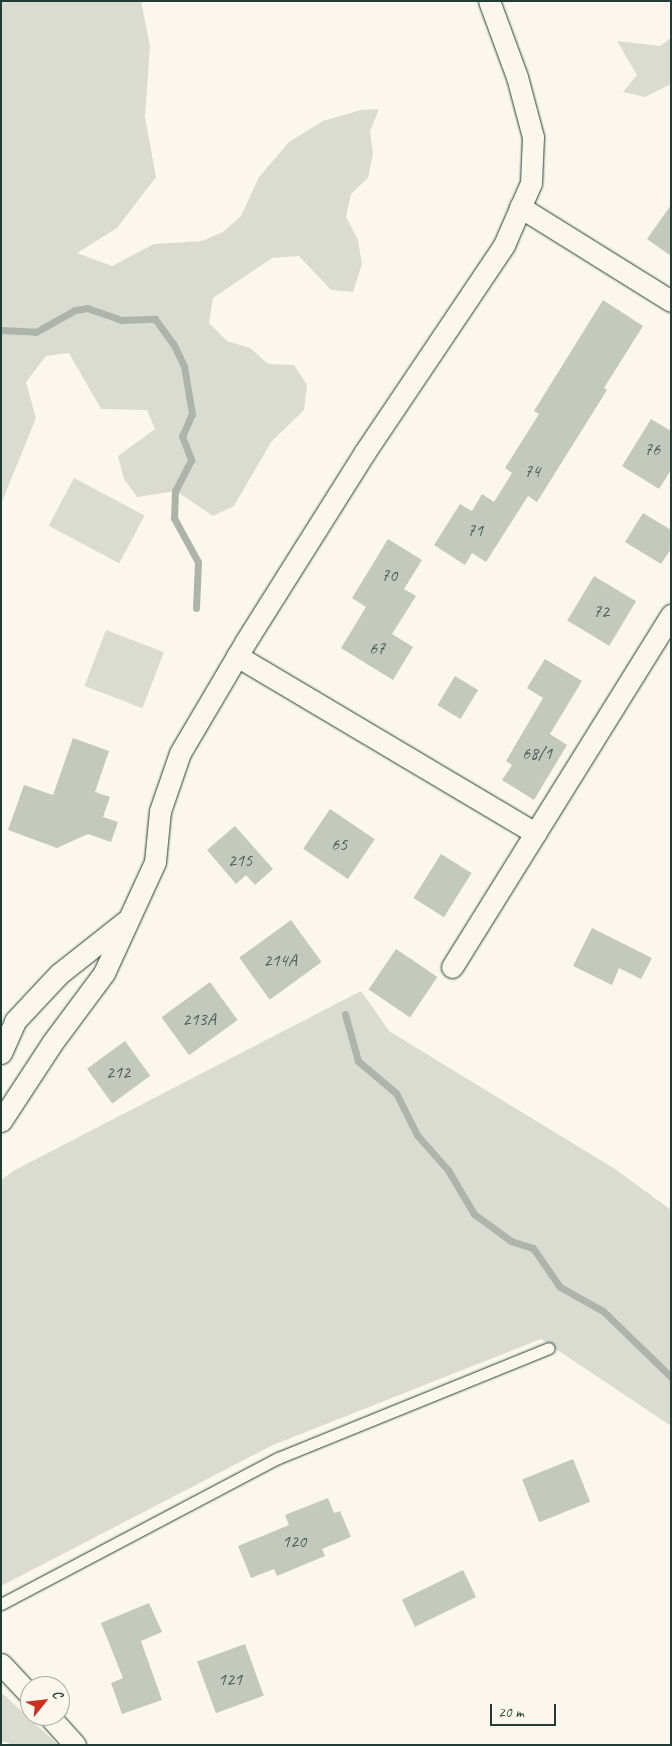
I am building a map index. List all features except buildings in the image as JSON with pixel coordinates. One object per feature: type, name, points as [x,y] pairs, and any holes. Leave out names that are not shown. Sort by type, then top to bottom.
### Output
[{"type":"street","points":[[1,1121],[52,1043],[104,973],[155,862],[160,811],[180,753],[237,656],[364,452],[504,245],[531,182],[534,137],[517,77],[489,1]]},
{"type":"street","points":[[520,207],[671,301]]},
{"type":"street","points":[[452,967],[671,615]]},
{"type":"street","points":[[237,656],[535,833]]},
{"type":"street","points":[[1,1053],[15,1022],[59,974],[130,918]]},
{"type":"street","points":[[1,1664],[20,1684]]},
{"type":"street","points":[[58,1726],[75,1745]]},
{"type":"lane","points":[[1,1604],[278,1458],[549,1348]]},
{"type":"shaded area","points":[[1,1],[141,1],[150,46],[145,117],[156,177],[117,228],[77,253],[112,266],[154,244],[202,241],[223,232],[241,216],[259,177],[289,142],[323,121],[361,110],[379,109],[370,131],[373,154],[368,178],[351,194],[346,217],[358,240],[362,264],[353,292],[331,290],[299,256],[272,258],[213,298],[209,323],[227,341],[250,348],[268,364],[294,365],[307,385],[304,410],[271,442],[234,506],[213,516],[176,491],[137,497],[124,479],[118,456],[155,429],[147,410],[101,409],[69,353],[46,356],[26,382],[36,418],[1,504]]},
{"type":"shaded area","points":[[671,38],[671,84],[645,97],[623,92],[637,75],[617,41],[660,46]]},
{"type":"shaded area","points":[[74,478],[145,516],[119,563],[49,526]]},
{"type":"shaded area","points":[[106,630],[164,652],[142,708],[84,686]]},
{"type":"shaded area","points":[[361,991],[389,1031],[615,1169],[671,1210],[671,1426],[541,1339],[273,1445],[1,1586],[1,1180],[15,1170]]},
{"type":"shaded area","points":[[1,1692],[20,1710],[20,1726],[38,1726],[58,1745],[14,1745],[1,1741]]},
{"type":"waterway","points":[[1,330],[36,332],[75,310],[87,308],[121,320],[155,319],[174,345],[184,366],[192,414],[182,436],[191,460],[175,491],[174,518],[198,562],[196,608]]},
{"type":"waterway","points":[[345,1014],[358,1061],[396,1093],[417,1135],[448,1170],[474,1214],[511,1241],[533,1248],[560,1287],[603,1311],[671,1377]]}]
